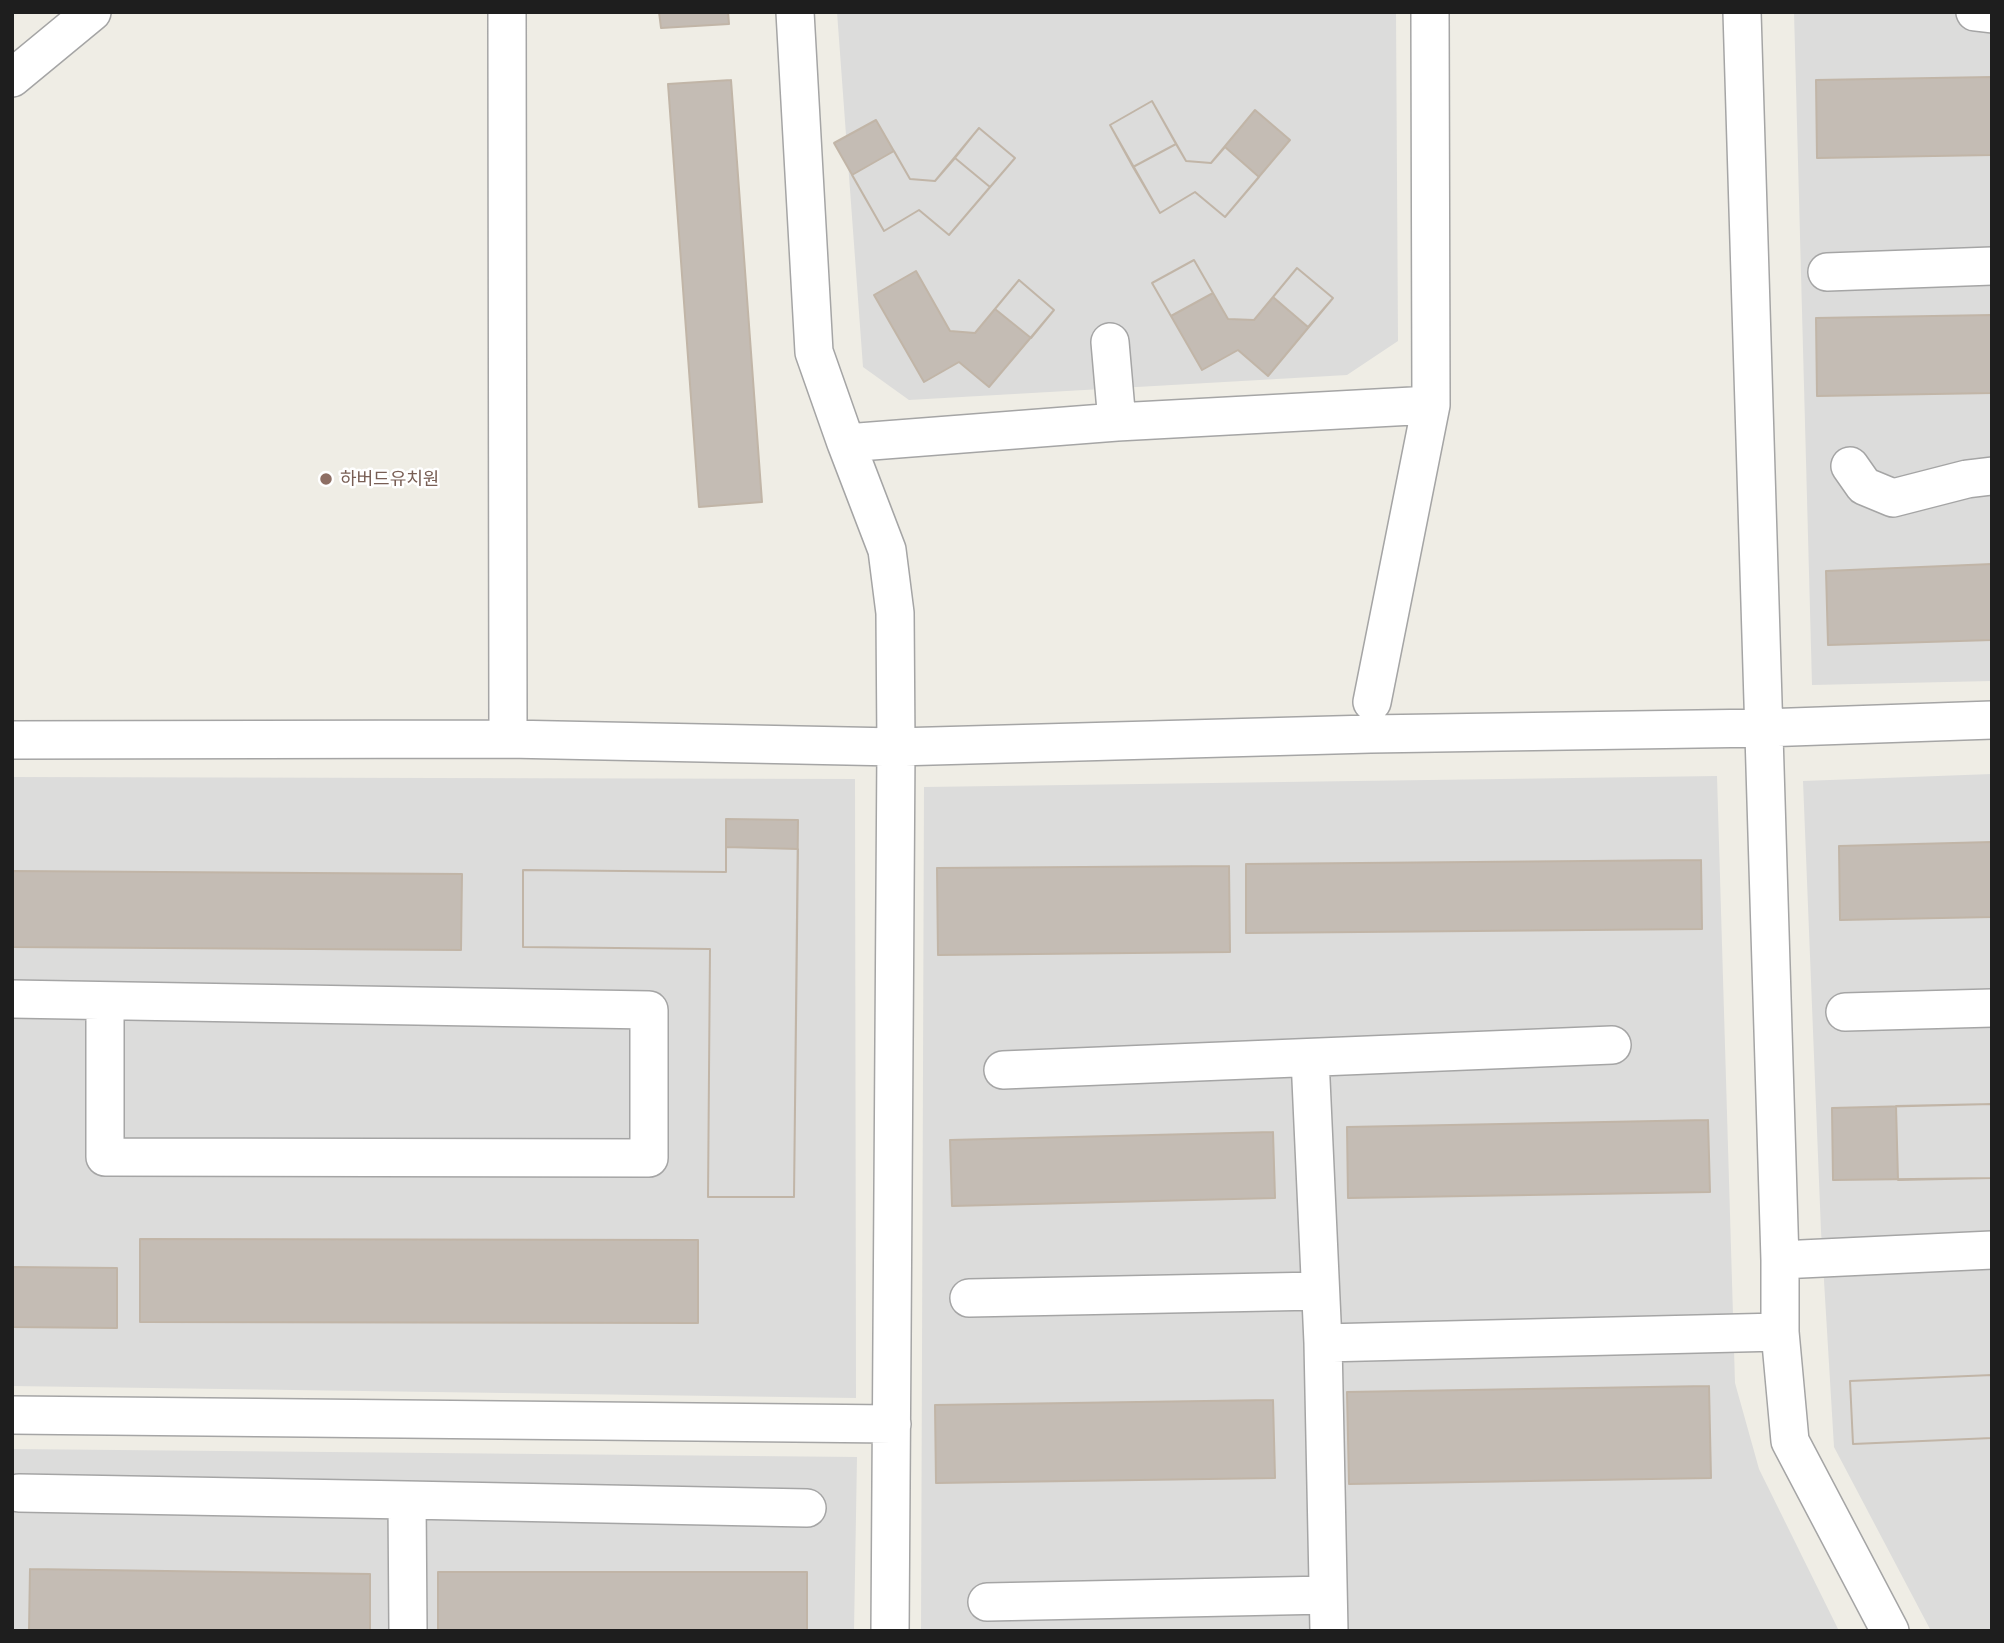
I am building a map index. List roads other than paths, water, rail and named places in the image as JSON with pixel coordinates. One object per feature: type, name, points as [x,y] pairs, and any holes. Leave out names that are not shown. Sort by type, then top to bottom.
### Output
[{"type":"street","points":[[12,78],[92,12]]},
{"type":"street","points":[[507,12],[508,739]]},
{"type":"street","points":[[795,12],[814,352],[887,550],[895,614],[890,1631]]},
{"type":"street","points":[[1372,702],[1431,405],[1430,12]]},
{"type":"street","points":[[1742,12],[1780,1332],[1790,1441],[1890,1631]]},
{"type":"street","points":[[1975,12],[1992,13]]},
{"type":"street","points":[[1827,272],[1992,266]]},
{"type":"street","points":[[1110,342],[1117,422]]},
{"type":"street","points":[[846,443],[1117,422],[1431,405]]},
{"type":"street","points":[[1850,466],[1864,486],[1893,498],[1967,479],[1992,476]]},
{"type":"street","points":[[12,740],[508,739],[896,747],[1370,734],[1763,728],[1992,720]]},
{"type":"street","points":[[12,999],[649,1010],[649,1158],[105,1157],[105,1001]]},
{"type":"street","points":[[1845,1012],[1992,1008]]},
{"type":"street","points":[[1003,1070],[1612,1045]]},
{"type":"street","points":[[987,1602],[1329,1613],[1323,1343],[1310,1058]]},
{"type":"street","points":[[1780,1260],[1992,1250]]},
{"type":"street","points":[[969,1298],[1319,1291]]},
{"type":"street","points":[[1323,1343],[1780,1332]]},
{"type":"street","points":[[12,1415],[892,1423]]},
{"type":"street","points":[[19,1493],[807,1508]]},
{"type":"street","points":[[407,1500],[408,1631]]},
{"type":"place","name":"하버드유치원","points":[[326,479]]}]
